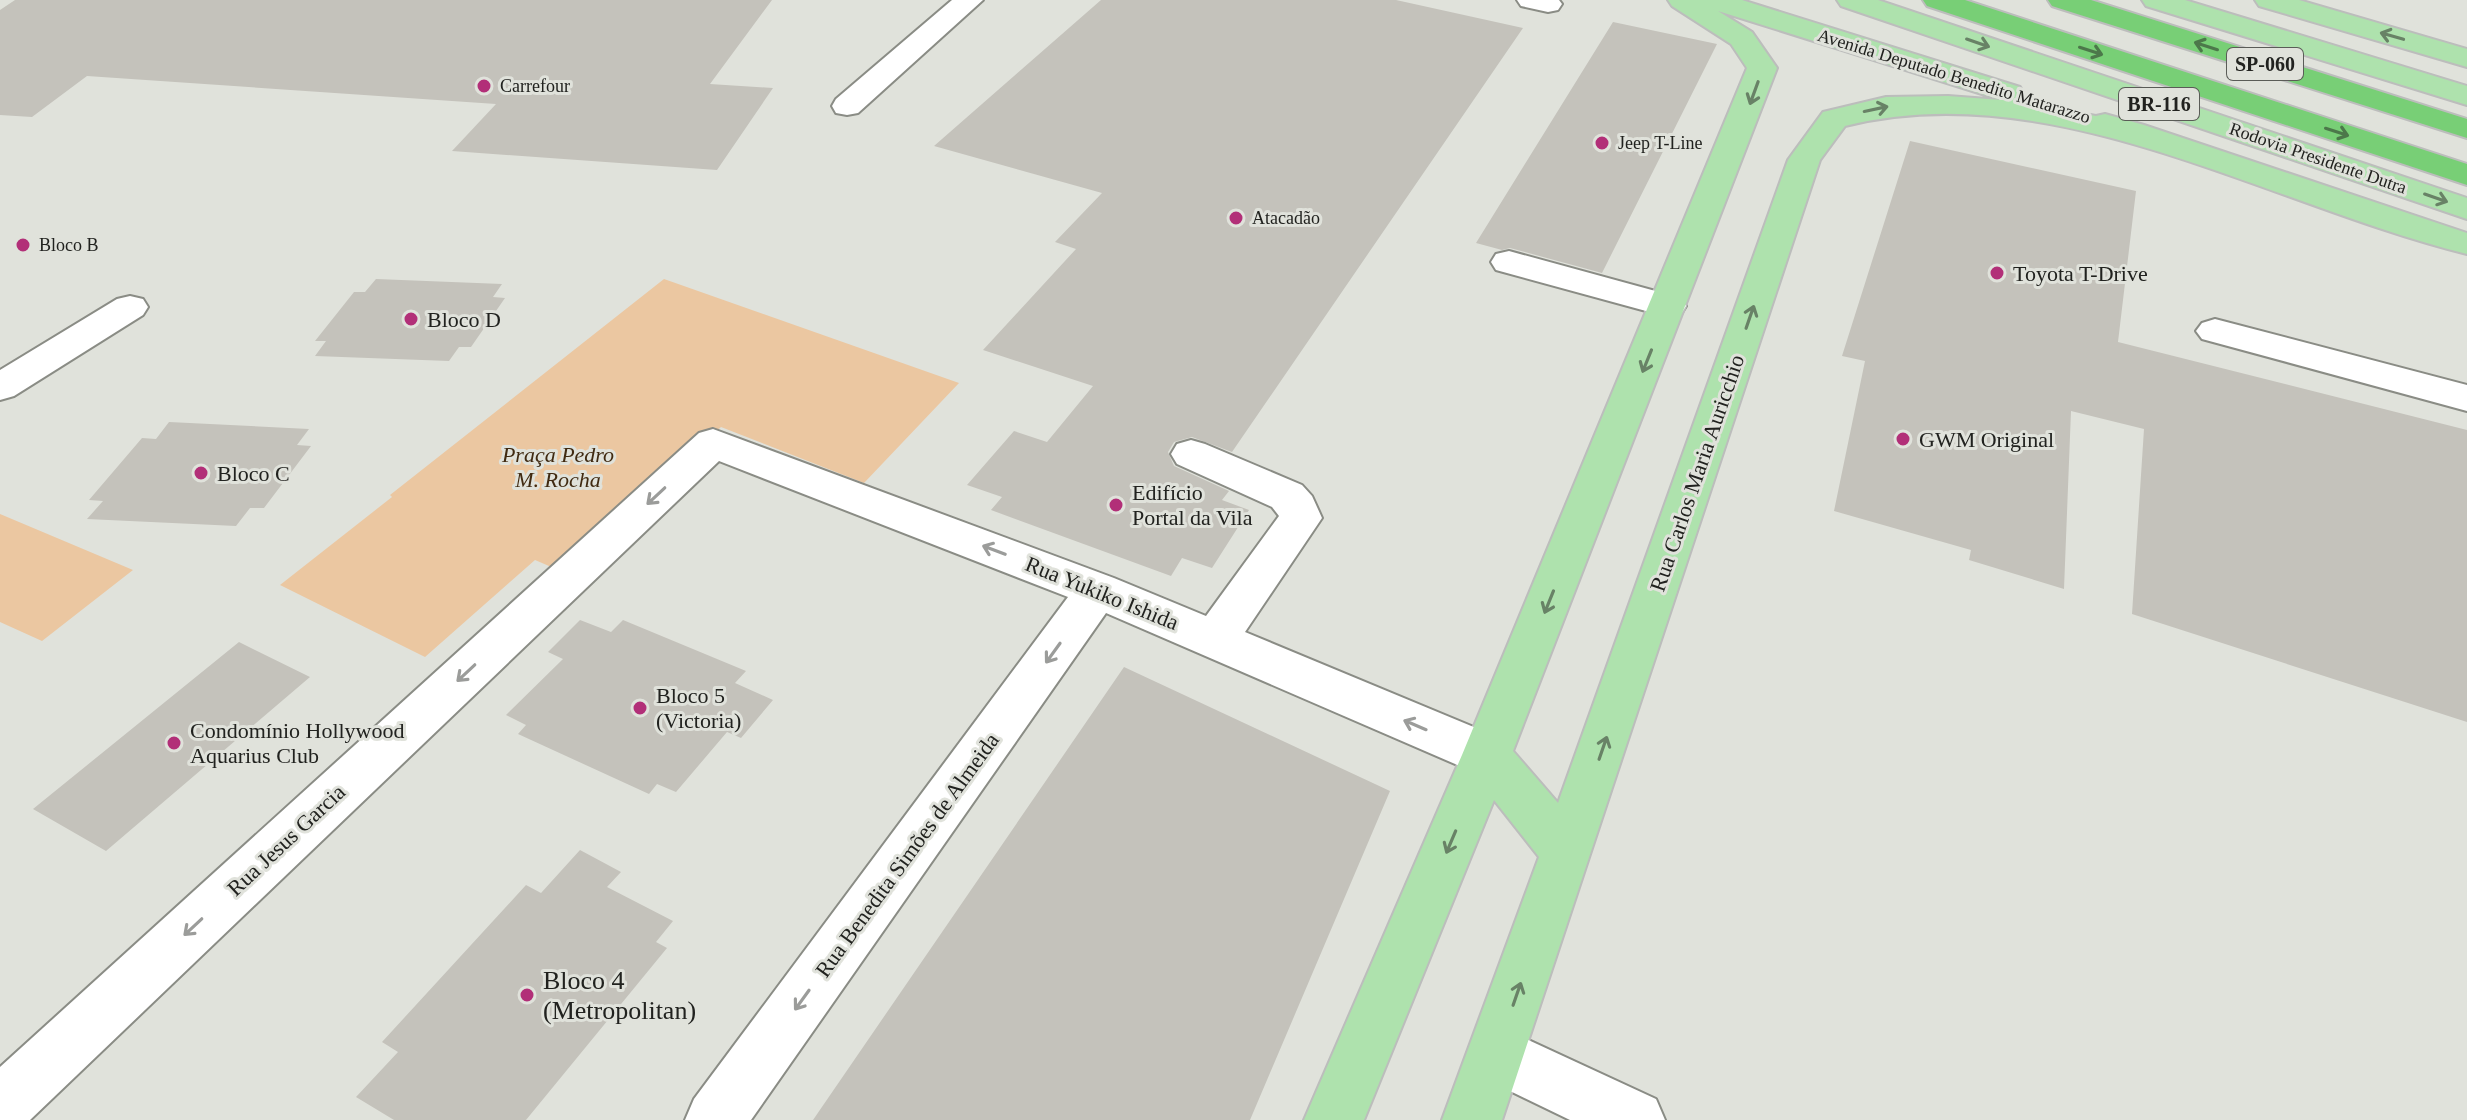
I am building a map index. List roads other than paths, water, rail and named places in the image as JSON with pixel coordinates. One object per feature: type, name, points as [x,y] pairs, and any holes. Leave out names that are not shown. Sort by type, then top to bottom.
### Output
[{"type":"highway","name":"Rodovia Presidente Dutra","points":[[1937,0],[2467,175]]},
{"type":"highway","name":"SP-060","points":[[2062,0],[2467,129]]},
{"type":"main road","points":[[1334,1120],[1487,755],[1762,68],[1742,38],[1682,0]]},
{"type":"main road","name":"Avenida Deputado Benedito Matarazzo","points":[[1713,0],[2133,132],[2467,244]]},
{"type":"main road","points":[[1790,0],[2321,194]]},
{"type":"main road","name":"Rodovia Presidente Dutra","points":[[1851,0],[2467,209]]},
{"type":"main road","points":[[2156,0],[2467,96]]},
{"type":"main road","points":[[2269,0],[2467,58]]},
{"type":"main road","name":"Rua Carlos Maria Auricchio","points":[[1472,1120],[1804,160],[1834,119],[1886,106],[1948,105],[2020,111],[2133,132]]},
{"type":"main road","points":[[1487,755],[1567,852]]},
{"type":"street","points":[[847,106],[969,0]]},
{"type":"street","points":[[1509,262],[1668,306]]},
{"type":"street","points":[[0,387],[130,307]]},
{"type":"street","points":[[2215,331],[2467,398]]},
{"type":"street","name":"Rua Yukiko Ishida","points":[[713,443],[1098,590],[1487,755]]},
{"type":"street","name":"Rua Jesus Garcia","points":[[0,1107],[713,443]]},
{"type":"street","points":[[1191,454],[1287,496],[1297,507],[1301,518],[1215,639]]},
{"type":"street","name":"Rua Benedita Simões de Almeida","points":[[715,1120],[1098,590]]},
{"type":"street","points":[[1496,1054],[1635,1120]]},
{"type":"place","name":"Carrefour","points":[[484,86]]},
{"type":"place","name":"Jeep T-Line","points":[[1602,143]]},
{"type":"place","name":"Atacadão","points":[[1236,218]]},
{"type":"place","name":"Bloco B","points":[[23,245]]},
{"type":"place","name":"Toyota T-Drive","points":[[1997,273]]},
{"type":"place","name":"Bloco D","points":[[411,319]]},
{"type":"place","name":"GWM Original","points":[[1903,439]]},
{"type":"place","name":"Bloco C","points":[[201,473]]},
{"type":"place","name":"Edifício Portal da Vila","points":[[1116,505]]},
{"type":"place","name":"Bloco 5 (Victoria)","points":[[640,708]]},
{"type":"place","name":"Condomínio Hollywood Aquarius Club","points":[[174,743]]},
{"type":"place","name":"Bloco 4 (Metropolitan)","points":[[527,995]]},
{"type":"park label","name":"Praça Pedro M. Rocha","points":[[558,466]]}]
